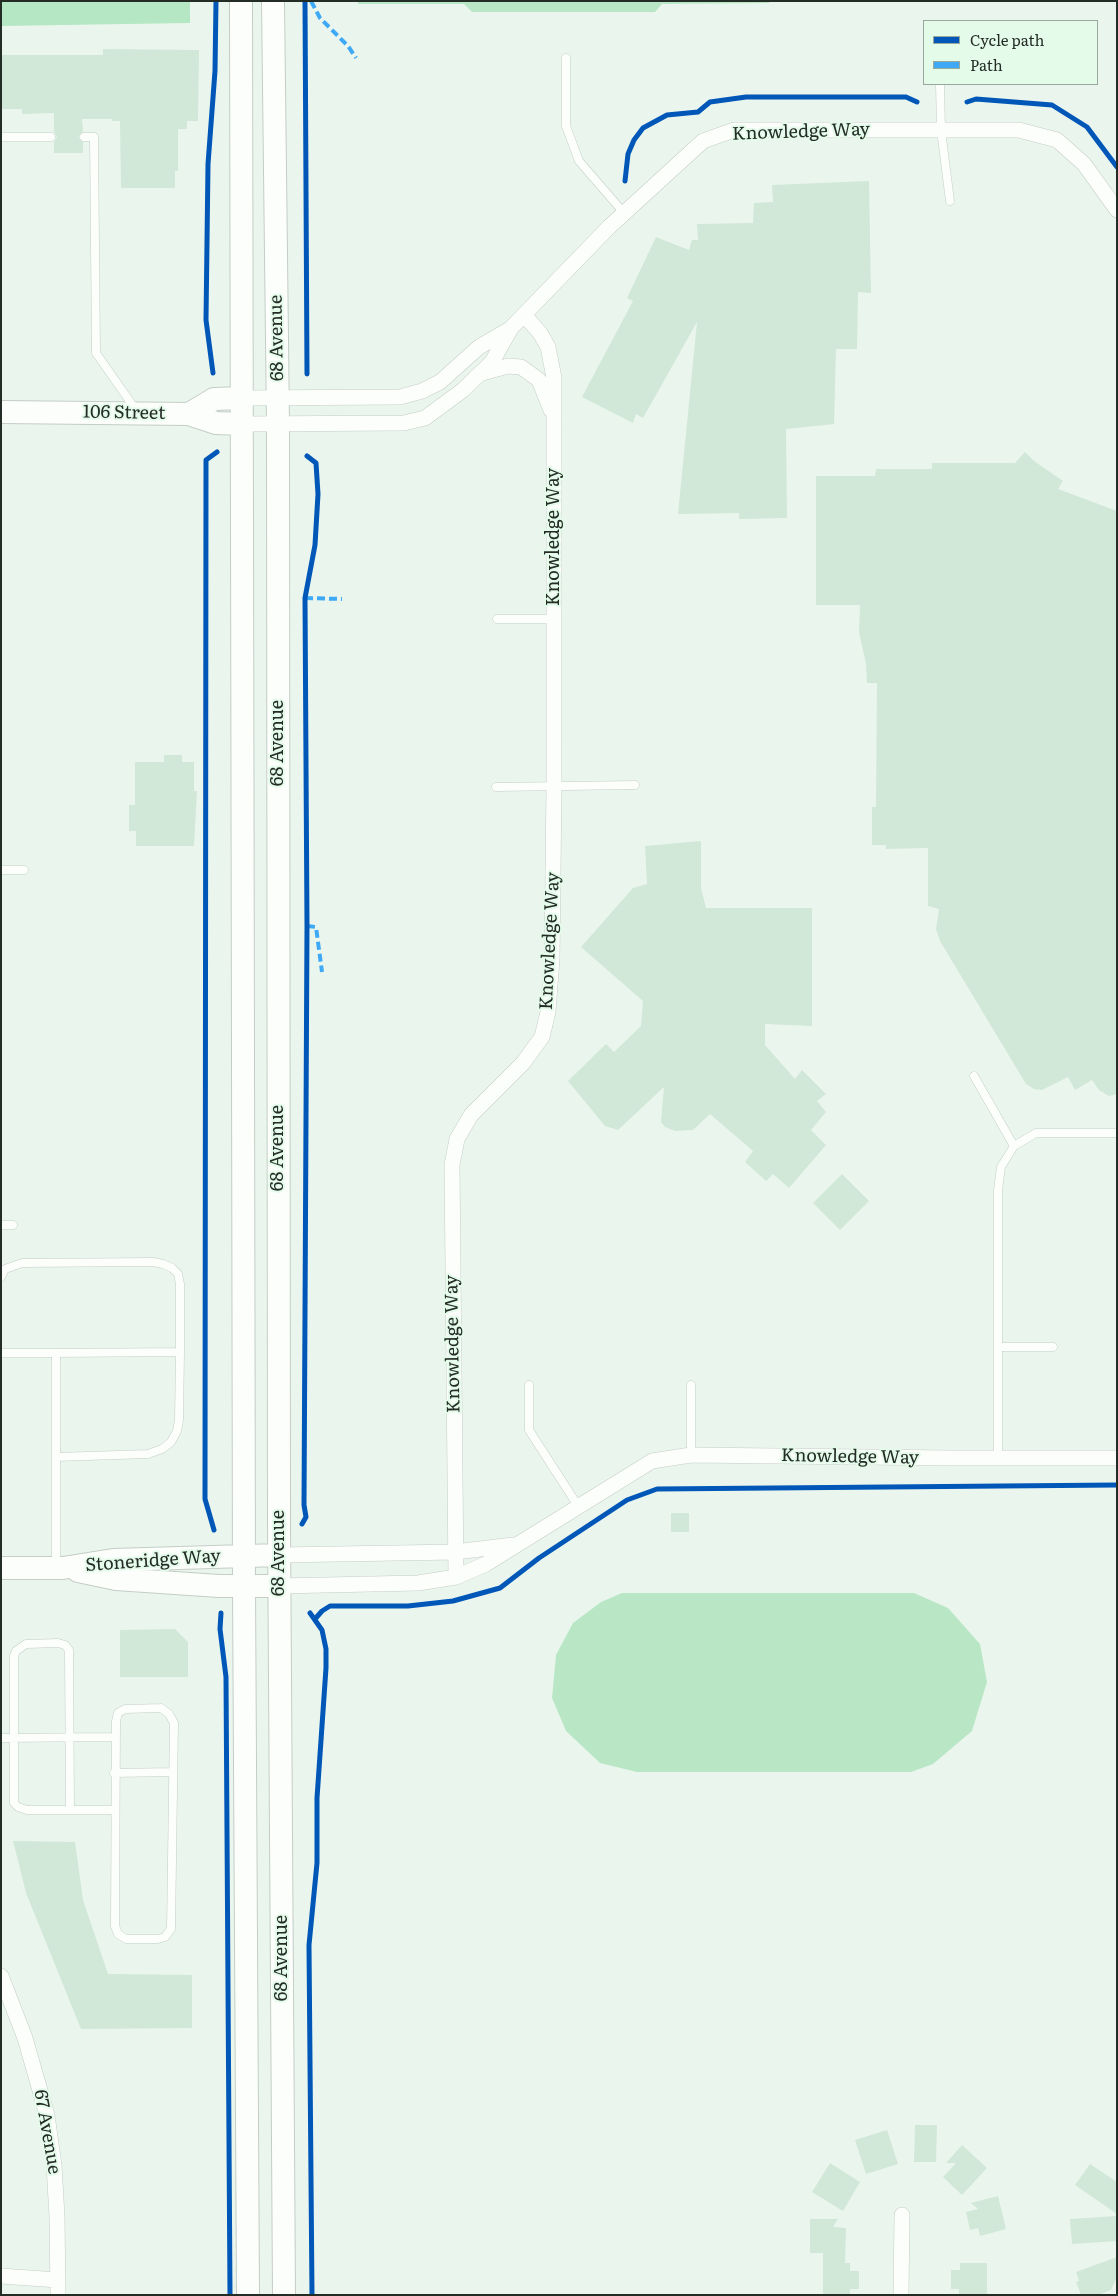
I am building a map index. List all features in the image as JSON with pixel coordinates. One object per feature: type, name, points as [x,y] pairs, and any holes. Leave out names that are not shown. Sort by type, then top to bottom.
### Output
[{"type":"main road","name":"68 Avenue","points":[[242,1],[244,1586],[248,2295]]},
{"type":"main road","name":"68 Avenue","points":[[273,1],[278,398],[279,1586],[284,2295]]},
{"type":"main road","name":"106 Street","points":[[1,412],[190,414],[214,399],[242,398]]},
{"type":"main road","points":[[190,414],[216,423],[242,424]]},
{"type":"main road","name":"Knowledge Way","points":[[244,1555],[279,1554]]},
{"type":"main road","name":"Stoneridge Way","points":[[1,1568],[59,1568],[113,1560],[244,1555]]},
{"type":"main road","name":"Stoneridge Way","points":[[59,1568],[116,1579],[244,1586]]},
{"type":"main road","name":"Knowledge Way","points":[[244,1586],[279,1586]]},
{"type":"street","name":"Knowledge Way","points":[[242,398],[400,397],[422,391],[440,382],[479,347],[511,328],[624,213],[703,141],[734,130],[1018,130],[1057,140],[1084,164],[1117,210]]},
{"type":"street","name":"Knowledge Way","points":[[456,1577],[452,1165],[457,1139],[472,1115],[523,1063],[542,1037],[548,1012],[552,959],[555,620],[554,378],[548,347],[540,333],[524,315]]},
{"type":"street","name":"Knowledge Way","points":[[242,424],[404,423],[425,418],[463,390],[492,362],[511,328]]},
{"type":"street","name":"Knowledge Way","points":[[479,374],[508,366],[521,367],[539,380],[554,418]]},
{"type":"street","name":"Knowledge Way","points":[[279,1586],[418,1583],[456,1577],[486,1564],[652,1461],[691,1455],[1117,1458]]},
{"type":"street","name":"Knowledge Way","points":[[279,1554],[455,1552],[517,1545]]},
{"type":"street","name":"67 Avenue","points":[[1,1976],[25,2038],[47,2115],[55,2173],[58,2288]]},
{"type":"street","points":[[901,2295],[902,2215]]},
{"type":"street","points":[[1,2276],[58,2288]]},
{"type":"lane","points":[[566,58],[566,126],[579,161],[624,213]]},
{"type":"lane","points":[[940,85],[941,130],[950,201]]},
{"type":"lane","points":[[1,137],[51,137]]},
{"type":"lane","points":[[84,137],[94,137],[96,353],[139,414]]},
{"type":"lane","points":[[496,619],[555,620]]},
{"type":"lane","points":[[496,787],[635,785]]},
{"type":"lane","points":[[1,870],[24,870]]},
{"type":"lane","points":[[974,1076],[1014,1146]]},
{"type":"lane","points":[[998,1458],[998,1190],[1001,1167],[1014,1146],[1036,1133],[1117,1133]]},
{"type":"lane","points":[[1,1224],[13,1224]]},
{"type":"lane","points":[[1,1277],[6,1269],[22,1263],[153,1262],[172,1268],[178,1274],[180,1284],[179,1420],[177,1431],[171,1442],[162,1449],[148,1454],[56,1457]]},
{"type":"lane","points":[[998,1348],[1054,1347]]},
{"type":"lane","points":[[1,1353],[180,1352]]},
{"type":"lane","points":[[56,1353],[59,1568]]},
{"type":"lane","points":[[529,1385],[529,1430],[578,1506]]},
{"type":"lane","points":[[691,1385],[691,1455]]},
{"type":"lane","points":[[70,1810],[70,1654],[65,1645],[58,1643],[26,1644],[16,1650],[14,1802],[18,1807],[27,1810],[70,1810],[114,1810]]},
{"type":"lane","points":[[161,1708],[169,1714],[174,1723],[173,1772],[171,1929],[165,1937],[158,1939],[126,1939],[118,1934],[115,1926],[114,1737],[118,1713],[126,1709],[161,1708]]},
{"type":"lane","points":[[1,1738],[114,1737]]},
{"type":"lane","points":[[114,1773],[173,1772]]},
{"type":"green space","points":[[1,1],[190,1],[190,23],[1,26]]},
{"type":"green space","points":[[358,1],[769,1],[769,3],[662,4],[655,12],[472,12],[464,4],[358,4]]},
{"type":"green space","points":[[622,1593],[914,1593],[948,1608],[980,1644],[987,1682],[972,1731],[933,1764],[911,1772],[637,1772],[600,1763],[566,1731],[552,1698],[556,1655],[573,1623],[601,1602]]},
{"type":"building","points":[[103,49],[199,50],[198,121],[187,121],[187,129],[178,129],[178,171],[175,171],[175,188],[121,188],[120,121],[112,121],[112,119],[82,119],[83,132],[78,137],[83,142],[83,153],[54,153],[54,142],[57,137],[54,132],[54,113],[22,114],[22,109],[1,109],[1,55],[103,55]]},
{"type":"building","points":[[869,181],[871,293],[858,292],[857,349],[836,349],[834,424],[786,429],[787,518],[739,519],[739,513],[678,514],[697,322],[643,418],[636,414],[633,423],[582,397],[633,301],[627,298],[656,237],[689,250],[692,240],[698,240],[697,224],[753,223],[754,203],[773,202],[772,185]]},
{"type":"building","points":[[1025,452],[1034,461],[1063,481],[1058,489],[1117,511],[1117,1094],[1109,1096],[1099,1090],[1092,1080],[1075,1090],[1068,1077],[1042,1090],[1034,1089],[1026,1084],[940,941],[936,929],[939,909],[928,906],[928,848],[886,849],[886,845],[872,845],[872,807],[876,807],[877,683],[867,683],[866,664],[859,632],[860,605],[816,605],[816,476],[875,476],[876,469],[932,469],[932,463],[1015,463]]},
{"type":"building","points":[[164,755],[182,755],[182,762],[194,762],[194,791],[197,791],[194,846],[136,846],[136,831],[129,831],[129,805],[135,805],[135,762],[164,762]]},
{"type":"building","points":[[701,841],[701,888],[706,908],[812,908],[812,1026],[765,1024],[765,1045],[795,1079],[802,1070],[826,1094],[817,1101],[826,1112],[811,1130],[826,1145],[789,1188],[773,1174],[766,1181],[745,1162],[753,1151],[710,1114],[693,1130],[675,1131],[665,1127],[661,1122],[664,1087],[618,1130],[605,1126],[568,1081],[606,1044],[614,1052],[641,1026],[643,1001],[581,947],[633,888],[647,884],[645,846]]},
{"type":"building","points":[[842,1174],[869,1201],[840,1230],[813,1203]]},
{"type":"building","points":[[671,1513],[689,1513],[689,1532],[671,1532]]},
{"type":"building","points":[[175,1629],[188,1642],[188,1677],[120,1677],[120,1630]]},
{"type":"building","points":[[13,1841],[75,1842],[83,1900],[108,1974],[192,1975],[192,2028],[81,2029],[26,1893]]},
{"type":"building","points":[[915,2125],[937,2125],[936,2162],[914,2162]]},
{"type":"building","points":[[887,2130],[898,2164],[866,2174],[855,2140]]},
{"type":"building","points":[[962,2145],[987,2168],[962,2195],[943,2177],[956,2163],[946,2163]]},
{"type":"building","points":[[830,2163],[860,2182],[843,2211],[812,2192]]},
{"type":"building","points":[[1090,2164],[1117,2182],[1117,2214],[1075,2185]]},
{"type":"building","points":[[998,2196],[1006,2229],[980,2236],[978,2228],[970,2230],[966,2212],[978,2209],[971,2203]]},
{"type":"building","points":[[1117,2216],[1117,2241],[1072,2244],[1070,2219]]},
{"type":"building","points":[[810,2219],[838,2219],[833,2227],[846,2228],[845,2263],[850,2263],[850,2271],[859,2271],[859,2289],[850,2289],[850,2295],[823,2295],[823,2253],[810,2253]]},
{"type":"building","points":[[1117,2257],[1117,2277],[1111,2290],[1098,2295],[1081,2295],[1076,2282],[1079,2281],[1076,2272]]},
{"type":"building","points":[[960,2263],[987,2263],[987,2295],[959,2295],[959,2289],[951,2289],[951,2270],[960,2270]]},
{"type":"marked path","points":[[311,1],[320,18],[348,46],[356,58]]},
{"type":"marked path","points":[[305,598],[342,599]]},
{"type":"marked path","points":[[307,926],[316,927],[322,972]]},
{"type":"cycle path","points":[[213,373],[206,320],[208,164],[215,71],[216,1]]},
{"type":"cycle path","points":[[305,1],[307,374]]},
{"type":"cycle path","points":[[625,181],[628,154],[634,140],[643,128],[667,115],[698,112],[710,102],[746,97],[906,97],[917,102]]},
{"type":"cycle path","points":[[967,102],[976,99],[1052,105],[1087,127],[1117,167]]},
{"type":"cycle path","points":[[214,1530],[205,1499],[206,460],[217,452]]},
{"type":"cycle path","points":[[302,1524],[306,1517],[304,1505],[307,926],[305,598],[315,545],[318,494],[316,463],[307,456]]},
{"type":"cycle path","points":[[315,1619],[330,1606],[408,1606],[453,1601],[500,1588],[539,1558],[627,1500],[657,1489],[1117,1485]]},
{"type":"cycle path","points":[[221,1613],[220,1629],[226,1677],[230,2295]]},
{"type":"cycle path","points":[[310,1613],[322,1630],[326,1649],[317,1798],[317,1863],[309,1945],[312,2295]]}]
